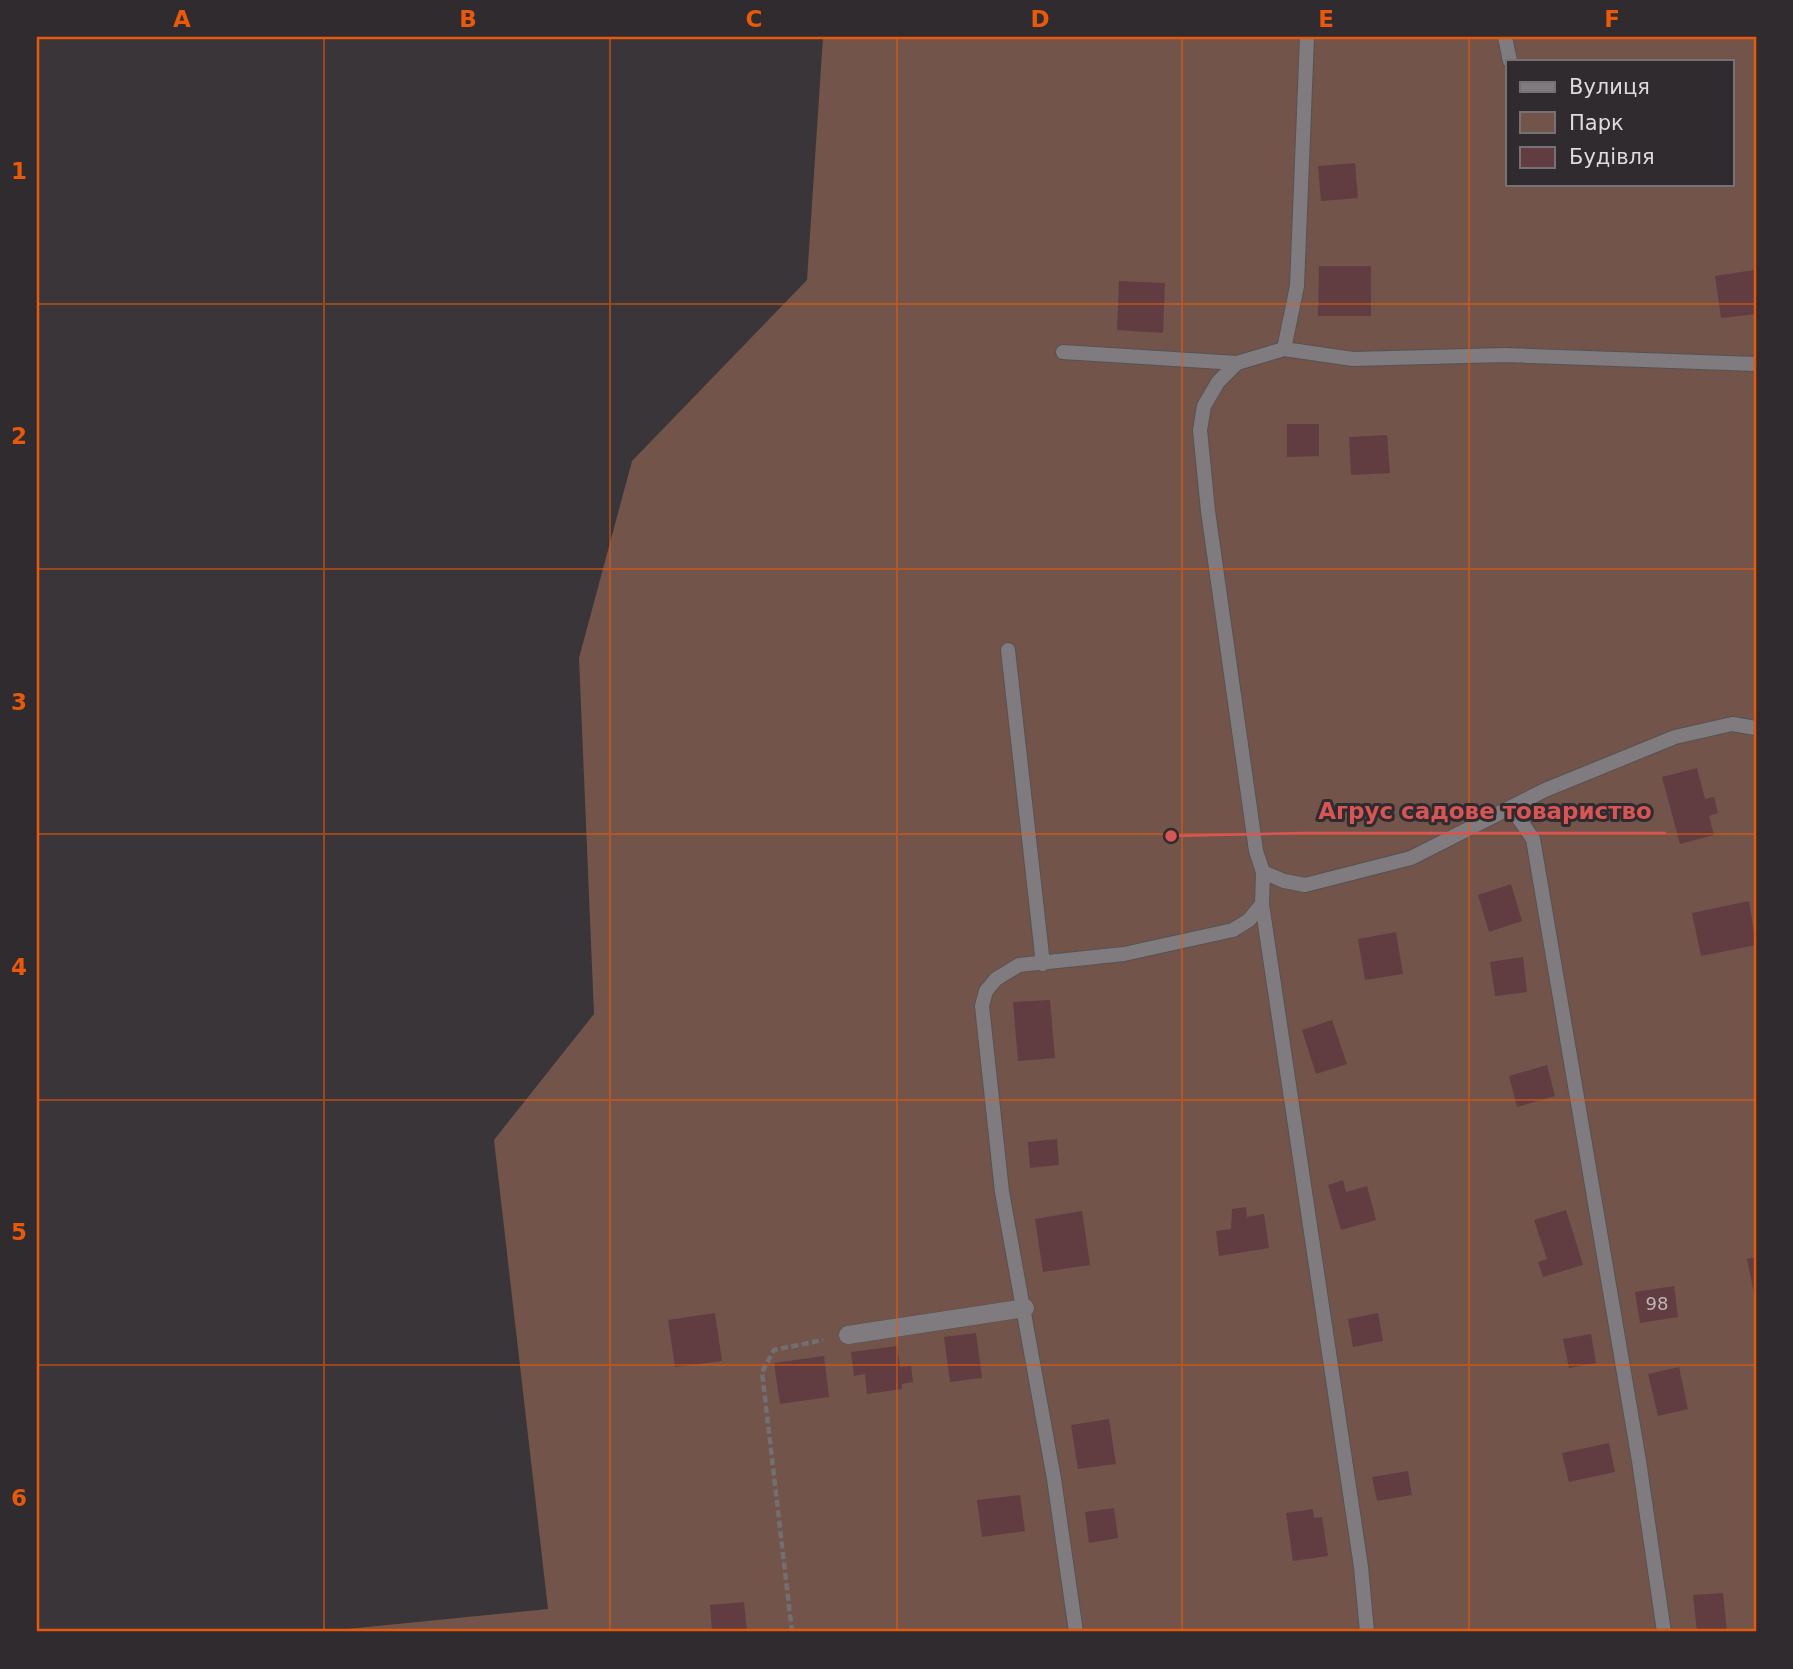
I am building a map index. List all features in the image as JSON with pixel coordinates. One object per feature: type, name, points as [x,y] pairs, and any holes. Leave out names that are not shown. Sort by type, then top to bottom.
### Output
[{"type":"street","points":[[848,1335],[1024,1308]]},
{"type":"lane","points":[[1284,349],[1297,286],[1307,37]]},
{"type":"lane","points":[[1506,37],[1510,60]]},
{"type":"lane","points":[[1063,352],[1237,363],[1284,349],[1353,359],[1505,355],[1756,364]]},
{"type":"lane","points":[[1237,363],[1218,382],[1205,406],[1200,430],[1208,511],[1254,837],[1263,872],[1262,904],[1361,1567],[1367,1632]]},
{"type":"lane","points":[[1008,650],[1043,964]]},
{"type":"lane","points":[[1263,872],[1284,881],[1306,885],[1411,858],[1545,790],[1675,737],[1732,724],[1756,728]]},
{"type":"lane","points":[[1511,807],[1533,839],[1639,1461],[1664,1632]]},
{"type":"lane","points":[[1076,1632],[1024,1308],[1002,1192],[982,1006],[986,991],[996,979],[1019,965],[1124,954],[1233,930],[1249,920],[1262,904]]},
{"type":"path","points":[[792,1632],[762,1372],[774,1350],[848,1335]]},
{"type":"green space","points":[[823,37],[1756,37],[1756,1632],[317,1632],[548,1609],[494,1140],[594,1014],[579,658],[632,461],[807,280]]},
{"type":"building","points":[[1355,163],[1358,198],[1321,201],[1318,166]]},
{"type":"building","points":[[1319,266],[1371,266],[1371,316],[1318,316]]},
{"type":"building","points":[[1754,270],[1756,314],[1721,318],[1715,276]]},
{"type":"building","points":[[1119,281],[1165,283],[1163,333],[1117,330]]},
{"type":"building","points":[[1287,424],[1319,424],[1319,456],[1287,457]]},
{"type":"building","points":[[1387,435],[1390,473],[1351,475],[1349,437]]},
{"type":"building","points":[[1697,768],[1705,799],[1714,797],[1718,813],[1709,816],[1714,835],[1680,844],[1662,777]]},
{"type":"building","points":[[1511,884],[1522,921],[1489,932],[1478,895]]},
{"type":"building","points":[[1749,901],[1756,945],[1701,956],[1692,913]]},
{"type":"building","points":[[1396,932],[1403,974],[1365,980],[1358,939]]},
{"type":"building","points":[[1523,957],[1527,992],[1495,996],[1490,962]]},
{"type":"building","points":[[1050,1000],[1055,1058],[1018,1061],[1013,1002]]},
{"type":"building","points":[[1332,1020],[1347,1064],[1316,1074],[1302,1030]]},
{"type":"building","points":[[1547,1065],[1555,1096],[1517,1107],[1509,1076]]},
{"type":"building","points":[[1057,1139],[1059,1165],[1030,1168],[1028,1142]]},
{"type":"building","points":[[1343,1180],[1346,1192],[1367,1186],[1376,1220],[1341,1230],[1328,1185]]},
{"type":"building","points":[[1246,1207],[1247,1217],[1264,1214],[1269,1248],[1219,1256],[1216,1231],[1231,1229],[1232,1209]]},
{"type":"building","points":[[1566,1210],[1583,1265],[1543,1277],[1538,1262],[1547,1259],[1534,1220]]},
{"type":"building","points":[[1082,1211],[1090,1265],[1043,1272],[1035,1219]]},
{"type":"building","points":[[1756,1257],[1756,1298],[1755,1298],[1747,1259]]},
{"type":"building","points":[[1674,1286],[1678,1317],[1640,1323],[1635,1292]]},
{"type":"building","points":[[715,1313],[722,1361],[675,1367],[668,1320]]},
{"type":"building","points":[[1378,1313],[1383,1341],[1353,1347],[1348,1319]]},
{"type":"building","points":[[976,1333],[982,1378],[950,1382],[944,1337]]},
{"type":"building","points":[[1591,1334],[1596,1363],[1569,1368],[1563,1339]]},
{"type":"building","points":[[897,1346],[900,1367],[911,1366],[913,1382],[902,1384],[902,1389],[867,1394],[865,1374],[854,1376],[851,1352]]},
{"type":"building","points":[[824,1356],[829,1397],[780,1404],[774,1363]]},
{"type":"building","points":[[1679,1367],[1688,1409],[1658,1416],[1648,1374]]},
{"type":"building","points":[[1109,1419],[1116,1464],[1078,1469],[1071,1425]]},
{"type":"building","points":[[1609,1443],[1615,1472],[1569,1482],[1562,1453]]},
{"type":"building","points":[[1408,1471],[1412,1495],[1377,1501],[1372,1477]]},
{"type":"building","points":[[1020,1495],[1025,1531],[982,1537],[977,1500]]},
{"type":"building","points":[[1114,1508],[1118,1538],[1089,1543],[1085,1512]]},
{"type":"building","points":[[1313,1509],[1314,1518],[1322,1517],[1328,1556],[1293,1561],[1286,1513]]},
{"type":"building","points":[[1723,1593],[1727,1632],[1697,1632],[1693,1595]]},
{"type":"building","points":[[744,1602],[747,1632],[712,1632],[710,1605]]},
{"type":"place","name":"Агрус садове товариство","points":[[1171,836]]}]
